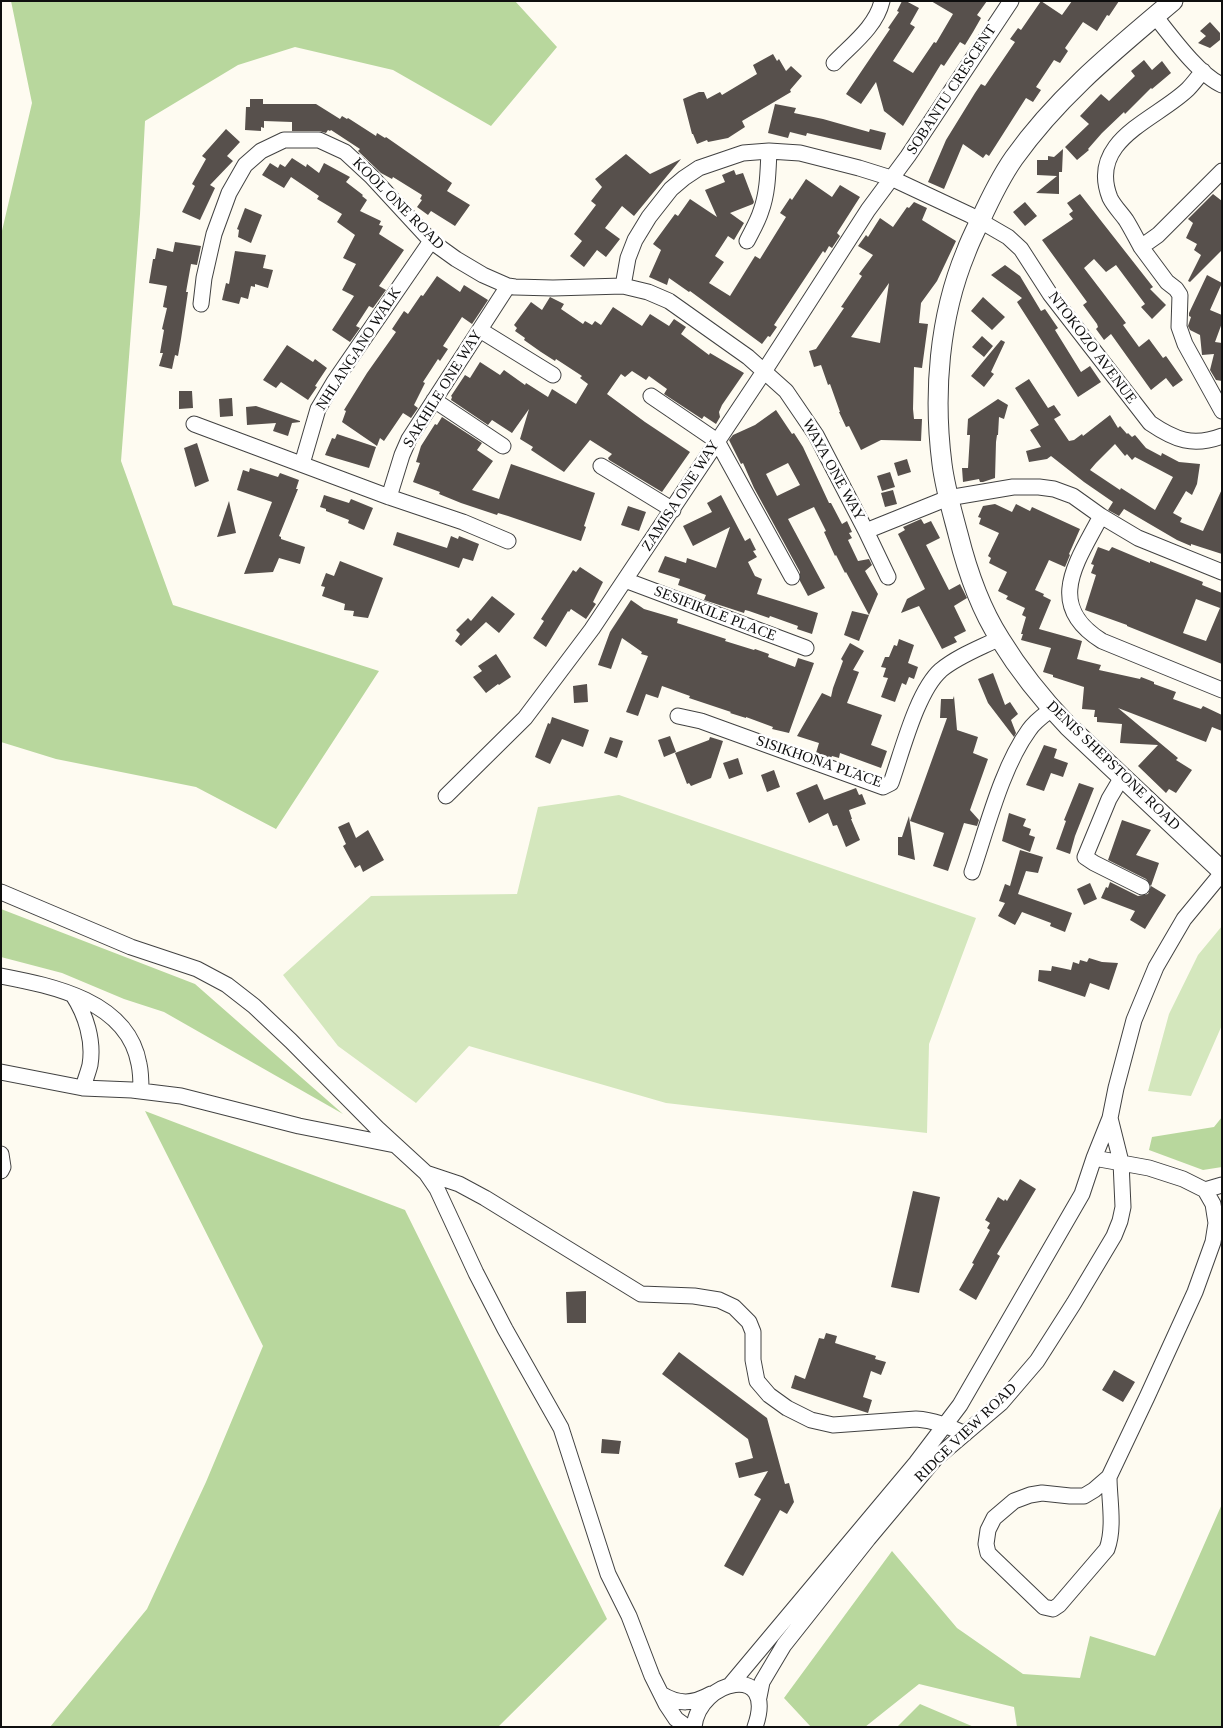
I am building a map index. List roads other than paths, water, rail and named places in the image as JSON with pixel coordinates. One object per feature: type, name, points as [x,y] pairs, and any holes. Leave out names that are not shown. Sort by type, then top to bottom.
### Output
[{"type":"street","points":[[834,63],[869,28],[880,9],[882,1]]},
{"type":"street","name":"SOBANTU CRESCENT","points":[[891,178],[908,156],[1010,1]]},
{"type":"street","name":"DENIS SHEPSTONE ROAD","points":[[1173,1],[1101,62],[1069,92],[1039,125],[994,190],[966,252],[950,301],[940,364],[938,421],[942,464],[948,498],[965,559],[981,601],[1000,638],[1052,709],[1068,726],[1222,872]]},
{"type":"street","points":[[1155,16],[1203,71],[1222,85]]},
{"type":"street","points":[[1203,71],[1188,89],[1126,134],[1112,153],[1105,168],[1106,185],[1111,200],[1126,220],[1141,247],[1167,282],[1180,295],[1180,327],[1185,344],[1222,411]]},
{"type":"street","name":"KOOL ONE ROAD","points":[[201,304],[204,278],[214,234],[229,193],[245,165],[261,151],[284,140],[319,140],[345,152],[371,176],[431,241],[456,259],[484,275],[508,286],[553,288],[623,286],[648,292],[669,301],[765,370]]},
{"type":"street","points":[[747,240],[761,213],[765,200],[768,180],[768,151]]},
{"type":"street","name":"NTOKOZO AVENUE","points":[[623,286],[628,258],[635,240],[649,217],[671,190],[699,168],[743,153],[768,151],[800,153],[891,178],[1008,236],[1021,249],[1050,294],[1150,423],[1168,435],[1188,442],[1209,441],[1222,436]]},
{"type":"street","points":[[1141,247],[1158,235],[1222,171]]},
{"type":"street","name":"ZAMISA ONE WAY","points":[[446,796],[525,718],[592,629],[891,178]]},
{"type":"street","name":"NHLANGANO WALK","points":[[302,464],[318,409],[334,382],[431,241]]},
{"type":"street","name":"SAKHILE ONE WAY","points":[[389,497],[409,439],[508,286]]},
{"type":"street","points":[[480,330],[553,375]]},
{"type":"street","name":"WAYA ONE WAY","points":[[765,370],[786,391],[816,435],[888,577]]},
{"type":"street","points":[[651,396],[717,441],[792,577]]},
{"type":"street","points":[[434,400],[503,446]]},
{"type":"street","points":[[194,424],[389,497],[462,522],[508,541]]},
{"type":"street","points":[[601,466],[672,510]]},
{"type":"street","points":[[866,531],[948,498],[1014,487],[1039,486],[1073,496],[1101,516],[1138,538],[1222,572]]},
{"type":"street","points":[[1101,516],[1072,572],[1069,589],[1073,612],[1080,623],[1090,634],[1102,641],[1222,690]]},
{"type":"street","name":"SESIFIKILE PLACE","points":[[625,580],[806,648]]},
{"type":"street","name":"SISIKHONA PLACE","points":[[678,716],[701,721],[884,787],[891,783],[914,716],[926,691],[936,676],[949,663],[1000,638]]},
{"type":"street","points":[[972,872],[1006,773],[1018,746],[1030,728],[1052,709]]},
{"type":"street","points":[[1122,776],[1109,799],[1085,857],[1142,887]]},
{"type":"street","name":"RIDGE VIEW ROAD","points":[[694,1727],[701,1708],[716,1692],[731,1684],[916,1463],[960,1405],[1082,1194],[1110,1118],[1134,1020],[1156,967],[1184,919],[1222,872]]},
{"type":"street","points":[[1,892],[131,947],[197,970],[227,984],[254,1006],[291,1041],[426,1173],[437,1189],[476,1273],[561,1428],[608,1574],[629,1616],[661,1694],[671,1713],[687,1727]]},
{"type":"street","points":[[1,976],[32,982],[73,995],[105,1011],[120,1025],[131,1041],[139,1063],[141,1091]]},
{"type":"street","points":[[73,995],[82,1009],[91,1047],[90,1066],[82,1088]]},
{"type":"street","points":[[1,1072],[82,1088],[141,1091],[181,1096],[299,1126],[396,1145]]},
{"type":"street","name":"RIDGE VIEW ROAD","points":[[755,1727],[759,1715],[759,1697],[762,1682],[784,1645],[934,1459],[1001,1403],[1037,1361],[1114,1236],[1123,1207],[1121,1162],[1110,1118]]},
{"type":"street","points":[[1,1154],[3,1167],[1,1171]]},
{"type":"street","points":[[1094,1158],[1121,1162],[1168,1174],[1205,1190],[1213,1204],[1216,1223],[1213,1242],[1195,1292],[1109,1476],[1094,1490],[1084,1496],[1042,1493],[1014,1501],[994,1518],[988,1530],[986,1544],[988,1553],[1044,1607],[1053,1609],[1059,1605],[1107,1549],[1111,1530],[1109,1476]]},
{"type":"street","points":[[426,1173],[459,1184],[485,1198],[641,1294],[694,1296],[719,1300],[734,1307],[749,1322],[754,1332],[753,1360],[757,1381],[769,1395],[787,1408],[811,1420],[833,1425],[916,1419],[944,1424],[965,1434]]},
{"type":"street","points":[[1205,1190],[1222,1185]]},
{"type":"street","points":[[731,1684],[749,1686],[759,1697]]},
{"type":"street","points":[[661,1694],[672,1700],[688,1702],[705,1698],[716,1692]]}]
